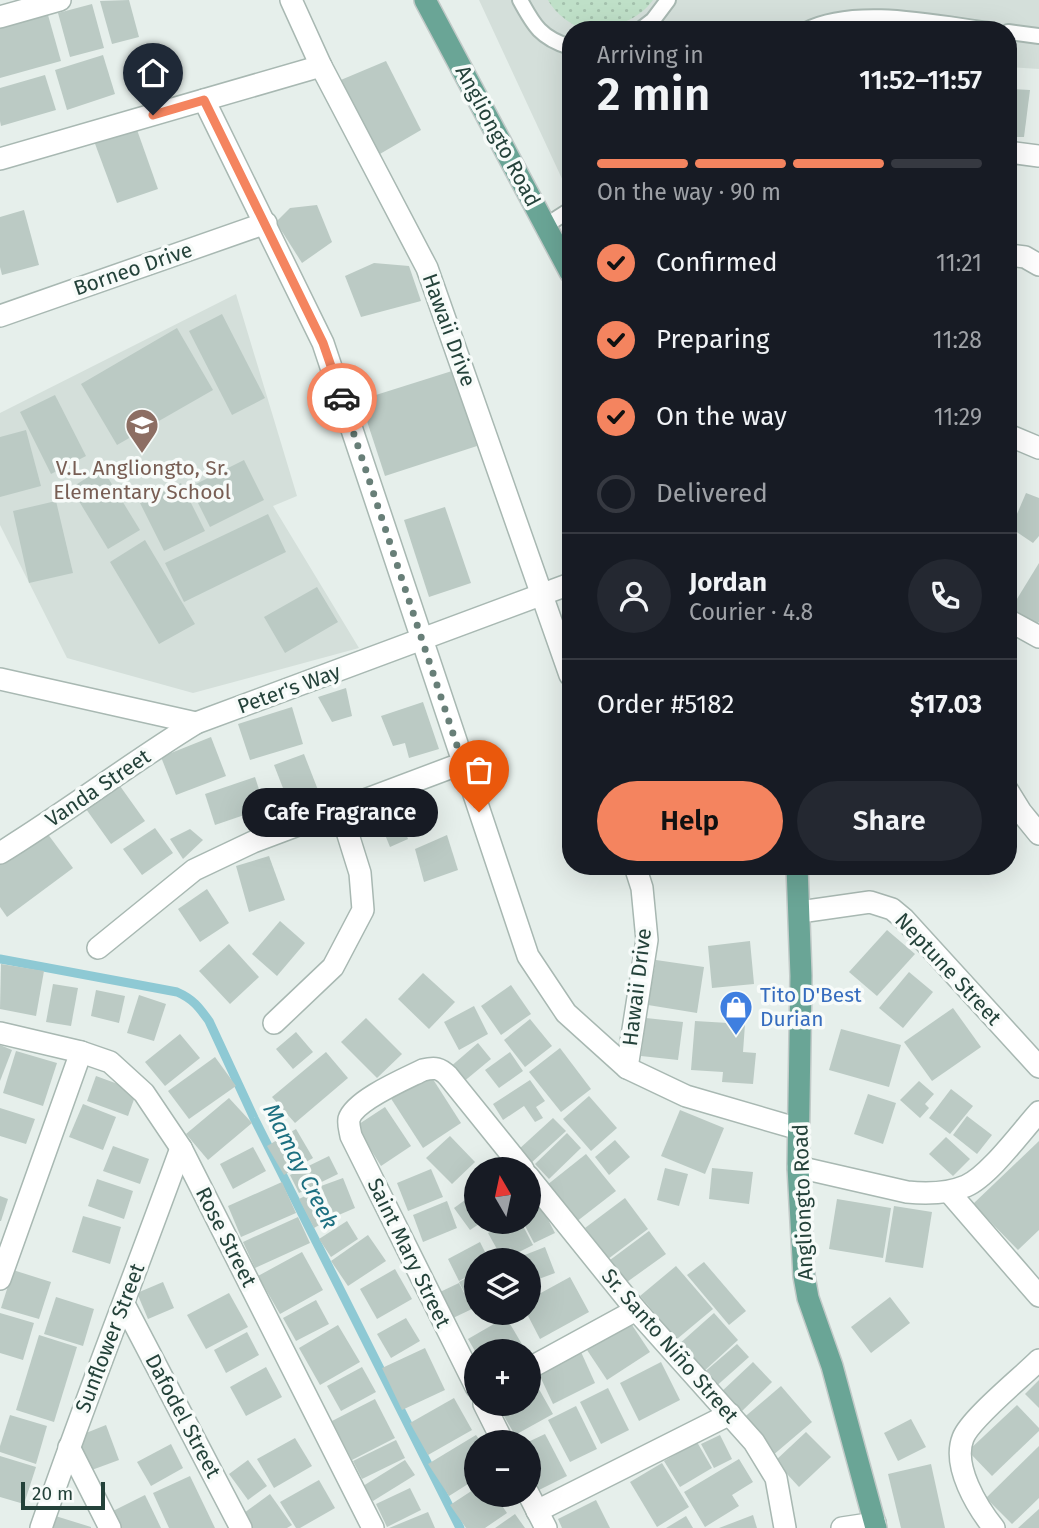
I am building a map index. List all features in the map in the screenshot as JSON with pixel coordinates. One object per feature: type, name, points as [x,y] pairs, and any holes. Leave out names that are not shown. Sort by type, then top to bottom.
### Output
[{"type":"main road","name":"Angliongto Road","points":[[425,0],[562,257]]},
{"type":"main road","name":"Angliongto Road","points":[[798,875],[802,976],[798,1167],[802,1257],[808,1298],[832,1366],[876,1525]]},
{"type":"street","points":[[0,17],[60,0]]},
{"type":"street","name":"Hawaii Drive","points":[[291,0],[321,66],[426,268],[562,651]]},
{"type":"street","points":[[0,159],[321,66]]},
{"type":"street","points":[[204,100],[323,343],[528,956],[566,1013],[628,1068],[686,1096],[799,1129]]},
{"type":"street","points":[[1017,153],[1039,156]]},
{"type":"street","name":"Borneo Drive","points":[[0,316],[266,223]]},
{"type":"street","points":[[1017,256],[1025,257],[1039,265]]},
{"type":"street","points":[[1017,439],[1039,448]]},
{"type":"street","name":"Peter's Way","points":[[196,723],[562,587]]},
{"type":"street","points":[[1017,625],[1039,637]]},
{"type":"street","points":[[0,679],[196,723]]},
{"type":"street","name":"Vanda Street","points":[[0,853],[196,723]]},
{"type":"street","points":[[98,948],[194,870],[253,842],[463,764]]},
{"type":"street","points":[[1017,806],[1039,834]]},
{"type":"street","points":[[274,1023],[333,967],[363,910],[360,873],[340,809]]},
{"type":"street","name":"Hawaii Drive","points":[[628,1068],[646,940],[642,888],[638,875]]},
{"type":"street","name":"Neptune Street","points":[[800,912],[870,902],[892,909],[1039,1067]]},
{"type":"street","name":"Rose Street","points":[[0,1033],[81,1052],[110,1062],[144,1093],[181,1148],[373,1528]]},
{"type":"street","points":[[0,1279],[81,1052]]},
{"type":"street","name":"Saint Mary Street","points":[[464,1363],[351,1136],[350,1117],[356,1107],[366,1100],[423,1070],[439,1069],[448,1076],[513,1157]]},
{"type":"street","points":[[798,1167],[907,1192],[949,1192],[968,1185],[986,1173],[1039,1112]]},
{"type":"street","name":"Sunflower Street","points":[[41,1528],[181,1148]]},
{"type":"street","name":"Sr. Santo Niño Street","points":[[541,1192],[636,1310],[754,1443],[776,1478],[785,1528]]},
{"type":"street","points":[[949,1192],[1039,1296]]},
{"type":"street","name":"Dafodel Street","points":[[124,1304],[242,1528]]},
{"type":"street","points":[[541,1362],[636,1310]]},
{"type":"street","points":[[994,1528],[962,1472],[960,1450],[964,1436],[973,1423],[1039,1360]]},
{"type":"street","points":[[537,1511],[730,1414]]},
{"type":"street","points":[[69,1447],[110,1528]]},
{"type":"street","points":[[842,1528],[876,1525]]},
{"type":"lane","points":[[520,0],[530,19],[550,40],[562,44]]},
{"type":"lane","points":[[651,21],[668,0]]},
{"type":"lane","points":[[831,21],[879,16],[918,21]]},
{"type":"lane","points":[[1017,33],[1039,36]]},
{"type":"lane","points":[[545,226],[562,215]]},
{"type":"shaded area","points":[[479,0],[1039,0],[1039,69],[1017,68],[1017,21],[562,21],[562,179]]},
{"type":"shaded area","name":"V.L. Angliongto, Sr. Elementary School","points":[[236,294],[297,496],[273,506],[359,648],[193,693],[67,658],[0,525],[0,413]]},
{"type":"green space","points":[[548,0],[653,0],[642,12],[626,21],[568,21]]},
{"type":"building","points":[[129,0],[139,37],[112,44],[100,1]]},
{"type":"building","points":[[92,4],[104,48],[70,57],[58,13]]},
{"type":"building","points":[[48,15],[61,61],[0,78],[0,27]]},
{"type":"building","points":[[103,55],[115,94],[67,110],[55,70]]},
{"type":"building","points":[[386,61],[421,130],[373,158],[336,82]]},
{"type":"building","points":[[45,75],[56,110],[1,126],[0,88]]},
{"type":"building","points":[[1017,89],[1030,90],[1024,137],[1017,137]]},
{"type":"building","points":[[136,127],[158,189],[117,203],[94,141]]},
{"type":"building","points":[[317,205],[332,242],[302,263],[276,222],[290,208]]},
{"type":"building","points":[[24,210],[39,265],[2,275],[0,217]]},
{"type":"building","points":[[374,263],[409,266],[421,301],[361,317],[345,276]]},
{"type":"building","points":[[222,314],[265,398],[232,415],[189,331]]},
{"type":"building","points":[[177,328],[213,390],[117,445],[81,384]]},
{"type":"building","points":[[452,371],[477,446],[385,476],[360,400]]},
{"type":"building","points":[[55,395],[86,456],[51,474],[20,412]]},
{"type":"building","points":[[26,430],[41,486],[0,497],[0,437]]},
{"type":"building","points":[[244,460],[264,500],[210,527],[190,487]]},
{"type":"building","points":[[102,468],[140,530],[108,549],[71,488]]},
{"type":"building","points":[[181,483],[205,531],[164,551],[140,503]]},
{"type":"building","points":[[1026,493],[1039,498],[1039,536],[1033,543],[1017,532],[1017,514]]},
{"type":"building","points":[[56,501],[73,573],[29,583],[13,511]]},
{"type":"building","points":[[445,507],[471,583],[429,597],[404,520]]},
{"type":"building","points":[[268,514],[286,552],[184,602],[165,563]]},
{"type":"building","points":[[145,540],[195,624],[159,644],[110,562]]},
{"type":"building","points":[[1039,563],[1037,624],[1017,615],[1017,599]]},
{"type":"building","points":[[317,587],[338,622],[285,653],[264,617]]},
{"type":"building","points":[[346,688],[352,716],[332,722],[318,697]]},
{"type":"building","points":[[423,702],[439,749],[409,758],[405,743],[393,746],[381,716]]},
{"type":"building","points":[[292,707],[303,744],[250,760],[238,724]]},
{"type":"building","points":[[211,737],[226,776],[176,795],[161,757]]},
{"type":"building","points":[[304,754],[318,790],[288,801],[274,765]]},
{"type":"building","points":[[255,777],[265,808],[215,825],[205,794]]},
{"type":"building","points":[[120,786],[145,821],[111,844],[86,809]]},
{"type":"building","points":[[393,801],[408,839],[390,847],[375,810]]},
{"type":"building","points":[[155,828],[173,853],[142,875],[123,849]]},
{"type":"building","points":[[44,829],[73,868],[7,917],[0,907],[0,861]]},
{"type":"building","points":[[190,829],[203,840],[183,859],[170,839]]},
{"type":"building","points":[[447,835],[458,870],[424,882],[415,849]]},
{"type":"building","points":[[269,856],[285,900],[249,912],[236,866]]},
{"type":"building","points":[[207,889],[229,923],[200,942],[178,909]]},
{"type":"building","points":[[280,921],[305,943],[277,976],[252,954]]},
{"type":"building","points":[[887,930],[915,954],[877,996],[849,972]]},
{"type":"building","points":[[750,941],[754,984],[712,988],[708,946]]},
{"type":"building","points":[[229,944],[259,977],[230,1004],[199,971]]},
{"type":"building","points":[[656,960],[704,967],[697,1013],[648,1005]]},
{"type":"building","points":[[1,964],[44,971],[36,1016],[0,1009]]},
{"type":"building","points":[[909,972],[933,992],[903,1028],[879,1008]]},
{"type":"building","points":[[423,973],[455,1002],[429,1029],[398,999]]},
{"type":"building","points":[[53,984],[78,988],[71,1026],[46,1022]]},
{"type":"building","points":[[511,985],[531,1014],[501,1035],[481,1006]]},
{"type":"building","points":[[96,990],[125,996],[119,1023],[91,1016]]},
{"type":"building","points":[[139,995],[166,1004],[154,1041],[127,1033]]},
{"type":"building","points":[[474,1006],[488,1034],[459,1050],[444,1022]]},
{"type":"building","points":[[953,1008],[981,1047],[932,1081],[904,1042]]},
{"type":"building","points":[[366,1018],[402,1054],[377,1078],[341,1042]]},
{"type":"building","points":[[646,1018],[683,1022],[678,1060],[641,1056]]},
{"type":"building","points":[[530,1019],[552,1046],[525,1067],[504,1040]]},
{"type":"building","points":[[695,1021],[745,1024],[743,1052],[756,1053],[753,1084],[722,1082],[723,1072],[691,1070]]},
{"type":"building","points":[[841,1029],[901,1045],[889,1087],[829,1070]]},
{"type":"building","points":[[296,1032],[313,1052],[293,1069],[276,1049]]},
{"type":"building","points":[[180,1034],[200,1058],[165,1086],[145,1062]]},
{"type":"building","points":[[478,1043],[491,1059],[462,1083],[449,1068]]},
{"type":"building","points":[[0,1045],[12,1050],[0,1081]]},
{"type":"building","points":[[560,1048],[591,1089],[561,1112],[529,1072]]},
{"type":"building","points":[[16,1051],[57,1063],[43,1106],[3,1093]]},
{"type":"building","points":[[326,1052],[348,1078],[295,1123],[272,1097]]},
{"type":"building","points":[[510,1052],[523,1071],[499,1088],[485,1070]]},
{"type":"building","points":[[215,1057],[236,1086],[189,1119],[168,1091]]},
{"type":"building","points":[[429,1073],[461,1123],[423,1148],[390,1097]]},
{"type":"building","points":[[96,1076],[137,1091],[128,1116],[87,1101]]},
{"type":"building","points":[[530,1080],[545,1101],[536,1107],[543,1118],[535,1122],[524,1106],[503,1120],[493,1104]]},
{"type":"building","points":[[919,1081],[934,1094],[925,1104],[929,1108],[920,1118],[900,1100]]},
{"type":"building","points":[[951,1089],[973,1106],[950,1134],[929,1118]]},
{"type":"building","points":[[868,1094],[896,1103],[883,1144],[854,1134]]},
{"type":"building","points":[[589,1096],[617,1128],[591,1151],[563,1119]]},
{"type":"building","points":[[229,1098],[252,1123],[208,1160],[186,1134]]},
{"type":"building","points":[[83,1104],[116,1117],[103,1150],[69,1137]]},
{"type":"building","points":[[385,1107],[411,1146],[381,1166],[356,1126]]},
{"type":"building","points":[[0,1108],[35,1119],[26,1144],[0,1136]]},
{"type":"building","points":[[680,1110],[724,1128],[705,1174],[661,1156]]},
{"type":"building","points":[[967,1116],[992,1135],[977,1154],[953,1135]]},
{"type":"building","points":[[553,1118],[566,1131],[538,1157],[525,1157],[518,1150]]},
{"type":"building","points":[[296,1129],[313,1158],[284,1175],[267,1146]]},
{"type":"building","points":[[567,1133],[581,1148],[549,1179],[541,1170],[541,1158]]},
{"type":"building","points":[[450,1136],[470,1157],[464,1157],[464,1173],[452,1184],[426,1158]]},
{"type":"building","points":[[946,1137],[970,1159],[953,1176],[929,1154]]},
{"type":"building","points":[[615,1140],[630,1157],[609,1175],[595,1157]]},
{"type":"building","points":[[1039,1141],[1039,1230],[1018,1250],[973,1204]]},
{"type":"building","points":[[113,1146],[149,1159],[140,1184],[103,1171]]},
{"type":"building","points":[[253,1147],[266,1171],[233,1189],[220,1164]]},
{"type":"building","points":[[586,1154],[616,1191],[576,1222],[547,1185]]},
{"type":"building","points":[[329,1156],[338,1174],[299,1193],[290,1175]]},
{"type":"building","points":[[665,1168],[688,1174],[679,1206],[657,1200]]},
{"type":"building","points":[[712,1168],[753,1172],[749,1204],[709,1199]]},
{"type":"building","points":[[431,1169],[443,1197],[408,1211],[397,1183]]},
{"type":"building","points":[[343,1178],[355,1208],[334,1217],[321,1186]]},
{"type":"building","points":[[97,1179],[133,1191],[124,1219],[88,1206]]},
{"type":"building","points":[[282,1182],[296,1213],[241,1237],[228,1206]]},
{"type":"building","points":[[315,1191],[330,1219],[314,1228],[299,1199]]},
{"type":"building","points":[[0,1196],[8,1199],[1,1221],[0,1221]]},
{"type":"building","points":[[625,1198],[648,1229],[608,1259],[585,1228]]},
{"type":"building","points":[[837,1199],[891,1208],[883,1258],[829,1249]]},
{"type":"building","points":[[447,1201],[457,1228],[423,1242],[413,1215]]},
{"type":"building","points":[[464,1201],[464,1222],[454,1208]]},
{"type":"building","points":[[541,1206],[555,1233],[534,1243],[529,1234],[541,1234]]},
{"type":"building","points":[[894,1206],[932,1212],[923,1268],[885,1262]]},
{"type":"building","points":[[83,1216],[121,1227],[110,1264],[72,1252]]},
{"type":"building","points":[[298,1217],[310,1243],[255,1268],[243,1242]]},
{"type":"building","points":[[347,1221],[358,1239],[331,1257],[319,1239]]},
{"type":"building","points":[[649,1231],[666,1254],[627,1282],[610,1260]]},
{"type":"building","points":[[489,1234],[527,1234],[533,1245],[527,1248],[496,1248]]},
{"type":"building","points":[[368,1235],[386,1261],[348,1286],[331,1261]]},
{"type":"building","points":[[480,1242],[483,1248],[469,1248]]},
{"type":"building","points":[[545,1247],[555,1273],[541,1278],[541,1249]]},
{"type":"building","points":[[464,1250],[464,1278],[459,1281],[448,1259]]},
{"type":"building","points":[[302,1252],[323,1290],[280,1314],[258,1276]]},
{"type":"building","points":[[704,1262],[746,1311],[729,1325],[687,1275]]},
{"type":"building","points":[[676,1266],[713,1309],[677,1339],[640,1296]]},
{"type":"building","points":[[395,1269],[412,1299],[377,1319],[360,1289]]},
{"type":"building","points":[[13,1270],[51,1282],[39,1319],[1,1308]]},
{"type":"building","points":[[570,1277],[589,1312],[540,1339],[533,1325],[541,1325],[541,1293]]},
{"type":"building","points":[[464,1279],[464,1292],[459,1282]]},
{"type":"building","points":[[163,1282],[174,1308],[148,1319],[137,1293]]},
{"type":"building","points":[[459,1283],[464,1293],[464,1313],[453,1318],[440,1292]]},
{"type":"building","points":[[229,1293],[248,1327],[206,1349],[187,1315]]},
{"type":"building","points":[[56,1297],[94,1309],[83,1346],[44,1334]]},
{"type":"building","points":[[890,1297],[910,1323],[871,1353],[851,1327]]},
{"type":"building","points":[[316,1300],[329,1324],[296,1341],[283,1318]]},
{"type":"building","points":[[0,1313],[34,1323],[23,1360],[0,1353]]},
{"type":"building","points":[[714,1313],[738,1340],[703,1372],[678,1345]]},
{"type":"building","points":[[406,1318],[420,1341],[391,1358],[377,1334]]},
{"type":"building","points":[[630,1322],[650,1352],[607,1380],[587,1350]]},
{"type":"building","points":[[338,1325],[360,1362],[320,1385],[299,1348]]},
{"type":"building","points":[[492,1325],[511,1325],[519,1339],[468,1339]]},
{"type":"building","points":[[247,1332],[259,1355],[226,1373],[214,1350]]},
{"type":"building","points":[[39,1335],[77,1347],[54,1422],[16,1410]]},
{"type":"building","points":[[737,1344],[749,1357],[713,1389],[701,1375]]},
{"type":"building","points":[[425,1348],[445,1390],[402,1410],[382,1368]]},
{"type":"building","points":[[581,1352],[595,1383],[553,1404],[541,1378],[541,1371]]},
{"type":"building","points":[[661,1362],[680,1400],[639,1421],[620,1383]]},
{"type":"building","points":[[753,1362],[772,1382],[739,1414],[719,1394]]},
{"type":"building","points":[[266,1367],[282,1397],[246,1416],[230,1387]]},
{"type":"building","points":[[362,1367],[376,1392],[341,1411],[327,1386]]},
{"type":"building","points":[[1039,1380],[1039,1408],[1025,1394]]},
{"type":"building","points":[[781,1386],[812,1422],[772,1456],[741,1420]]},
{"type":"building","points":[[608,1388],[629,1430],[601,1444],[580,1402]]},
{"type":"building","points":[[541,1393],[553,1414],[524,1430],[512,1430],[504,1416],[541,1416]]},
{"type":"building","points":[[454,1398],[472,1430],[464,1430],[464,1435],[428,1455],[410,1423]]},
{"type":"building","points":[[375,1399],[395,1438],[352,1460],[332,1421]]},
{"type":"building","points":[[1017,1405],[1039,1431],[992,1476],[968,1451]]},
{"type":"building","points":[[576,1406],[597,1449],[570,1462],[548,1420]]},
{"type":"building","points":[[10,1415],[47,1426],[36,1464],[0,1452]]},
{"type":"building","points":[[911,1419],[926,1447],[898,1461],[884,1433]]},
{"type":"building","points":[[106,1425],[119,1460],[89,1471],[76,1437]]},
{"type":"building","points":[[806,1432],[831,1457],[799,1487],[775,1461]]},
{"type":"building","points":[[545,1434],[567,1476],[541,1489],[541,1436]]},
{"type":"building","points":[[720,1435],[732,1459],[714,1468],[701,1444]]},
{"type":"building","points":[[295,1438],[312,1466],[274,1488],[257,1459]]},
{"type":"building","points":[[396,1440],[405,1458],[362,1479],[353,1461]]},
{"type":"building","points":[[464,1442],[464,1487],[449,1496],[428,1464]]},
{"type":"building","points":[[697,1442],[712,1468],[680,1487],[664,1461]]},
{"type":"building","points":[[171,1444],[183,1468],[151,1486],[137,1462]]},
{"type":"building","points":[[1039,1446],[1039,1498],[1012,1524],[986,1498]]},
{"type":"building","points":[[0,1456],[36,1467],[24,1504],[0,1497]]},
{"type":"building","points":[[739,1459],[753,1482],[732,1495],[739,1506],[705,1527],[684,1492]]},
{"type":"building","points":[[248,1460],[267,1486],[248,1500],[229,1474]]},
{"type":"building","points":[[405,1460],[415,1475],[373,1501],[363,1486]]},
{"type":"building","points":[[662,1463],[689,1507],[657,1527],[630,1482]]},
{"type":"building","points":[[931,1464],[945,1528],[901,1528],[888,1474]]},
{"type":"building","points":[[190,1476],[215,1528],[169,1528],[153,1493]]},
{"type":"building","points":[[319,1480],[335,1508],[296,1528],[280,1502]]},
{"type":"building","points":[[410,1488],[421,1510],[387,1527],[376,1504]]},
{"type":"building","points":[[270,1494],[292,1525],[287,1528],[244,1528],[237,1518]]},
{"type":"building","points":[[145,1495],[161,1528],[122,1528],[113,1511]]},
{"type":"building","points":[[464,1496],[464,1507],[503,1507],[507,1513],[485,1528],[466,1528],[450,1505]]},
{"type":"building","points":[[596,1500],[610,1528],[562,1528],[558,1519]]},
{"type":"building","points":[[1039,1509],[1039,1528],[1018,1528]]},
{"type":"building","points":[[428,1512],[435,1528],[389,1528]]},
{"type":"building","points":[[49,1514],[91,1527],[91,1528],[45,1528]]},
{"type":"building","points":[[515,1514],[525,1528],[495,1528]]},
{"type":"building","points":[[753,1515],[757,1528],[719,1528]]},
{"type":"building","points":[[686,1516],[693,1528],[666,1528]]},
{"type":"waterway","name":"Mamay Creek","points":[[0,959],[177,992],[192,1001],[202,1012],[209,1021],[254,1118],[460,1528]]},
{"type":"way so far","points":[[342,398],[479,812]]},
{"type":"place","name":"V.L. Angliongto, Sr. Elementary School","points":[[142,455]]},
{"type":"place","name":"Cafe Fragrance","points":[[479,812]]},
{"type":"place","name":"Tito D'Best Durian","points":[[736,1037]]},
{"type":"route","points":[[153,115],[204,100],[323,343],[342,398]]}]
